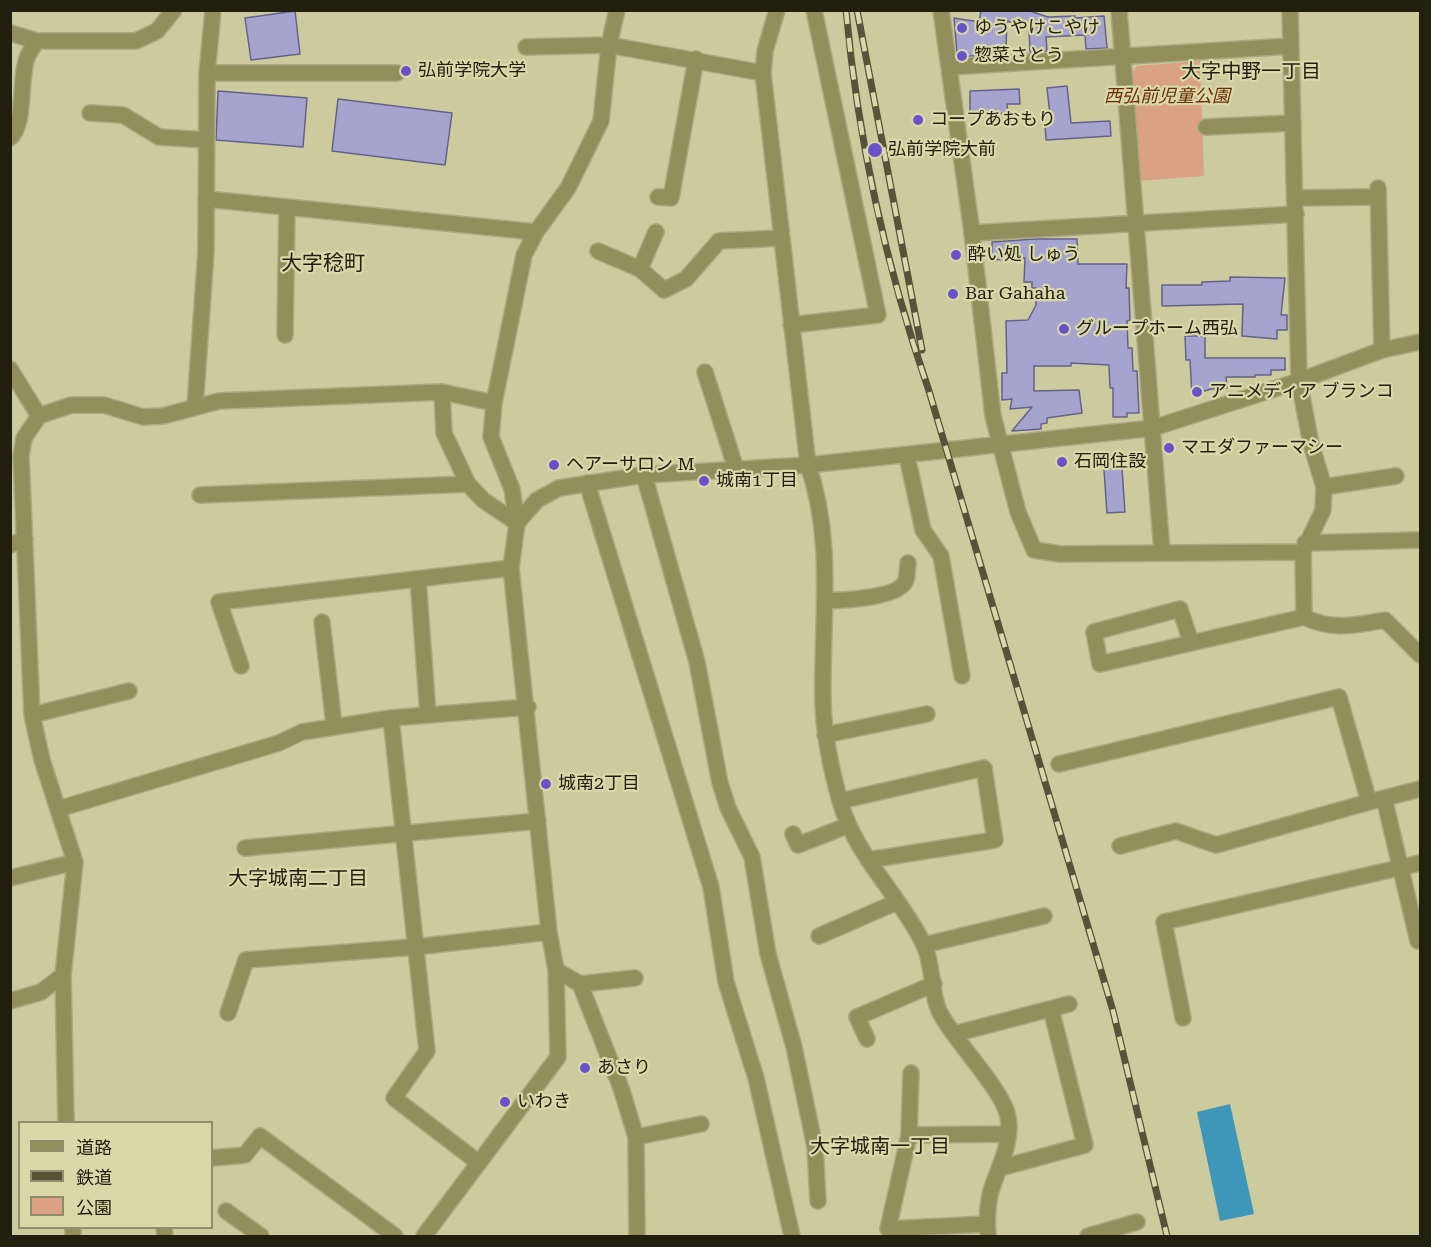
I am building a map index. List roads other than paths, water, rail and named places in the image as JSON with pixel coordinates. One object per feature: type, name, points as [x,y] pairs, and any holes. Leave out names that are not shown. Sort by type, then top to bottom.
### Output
[{"type":"street","points":[[10,33],[37,41],[136,41],[157,31],[174,10]]},
{"type":"street","points":[[195,407],[207,251],[207,72],[213,10]]},
{"type":"street","points":[[430,1234],[479,1163],[558,1057],[556,970],[549,932],[528,707],[512,568],[517,523],[512,489],[491,437],[494,403],[524,255],[536,232],[568,188],[601,121],[609,45],[617,10]]},
{"type":"street","points":[[777,10],[765,51],[763,72],[808,465],[815,485],[825,540],[827,601],[823,702],[825,735],[840,801],[849,825],[868,860],[924,945],[938,1010],[1008,1116],[1008,1134],[1000,1168],[990,1192],[988,1230],[888,1229],[909,1135],[911,1073]]},
{"type":"street","points":[[791,325],[878,315],[814,10]]},
{"type":"street","points":[[941,10],[972,233],[993,416],[1018,512],[1034,550],[1060,554],[1162,552],[1304,548],[1420,540]]},
{"type":"street","points":[[1119,10],[1134,223],[1162,552]]},
{"type":"street","points":[[1290,10],[1299,381],[1311,444],[1324,487],[1323,510],[1304,548],[1304,617]]},
{"type":"street","points":[[10,138],[15,134],[19,120],[27,58],[37,41]]},
{"type":"street","points":[[526,47],[609,45],[763,72]]},
{"type":"street","points":[[949,67],[1291,46]]},
{"type":"street","points":[[658,197],[671,198],[696,59]]},
{"type":"street","points":[[207,72],[397,73]]},
{"type":"street","points":[[90,113],[123,115],[159,137],[206,140]]},
{"type":"street","points":[[1206,127],[1293,123]]},
{"type":"street","points":[[972,233],[1134,223],[1296,206],[1373,193],[1382,350]]},
{"type":"street","points":[[206,199],[536,232]]},
{"type":"street","points":[[285,335],[287,207]]},
{"type":"street","points":[[640,269],[656,232]]},
{"type":"street","points":[[598,251],[640,269],[664,290],[686,279],[719,242],[781,237]]},
{"type":"street","points":[[517,523],[537,500],[559,488],[586,483],[644,475],[808,465],[907,456],[1153,428],[1299,381],[1382,350],[1420,342]]},
{"type":"street","points":[[10,369],[39,416]]},
{"type":"street","points":[[705,372],[736,469]]},
{"type":"street","points":[[66,1121],[63,975],[75,862],[32,715],[18,542],[21,456],[24,438],[39,416],[71,405],[104,405],[143,417],[163,416],[219,400],[442,392],[494,403]]},
{"type":"street","points":[[442,392],[444,433],[468,484],[483,500],[517,523]]},
{"type":"street","points":[[907,456],[923,530],[941,556],[962,676]]},
{"type":"street","points":[[644,475],[697,662],[723,791],[728,808],[752,857],[768,954],[794,1047],[815,1147],[818,1201]]},
{"type":"street","points":[[1324,487],[1396,476]]},
{"type":"street","points":[[586,483],[711,887],[726,982],[756,1078],[792,1236]]},
{"type":"street","points":[[200,495],[468,484]]},
{"type":"street","points":[[827,601],[862,597],[899,588],[905,582],[908,562]]},
{"type":"street","points":[[241,666],[219,602],[512,568]]},
{"type":"street","points":[[418,579],[428,715]]},
{"type":"street","points":[[1191,642],[1180,609],[1094,632],[1100,664],[1304,617],[1318,624],[1340,628],[1385,620],[1420,655]]},
{"type":"street","points":[[322,622],[334,725]]},
{"type":"street","points":[[32,715],[129,691]]},
{"type":"street","points":[[1059,764],[1339,697],[1401,867],[1418,941]]},
{"type":"street","points":[[58,809],[279,743],[302,732],[334,725],[528,707]]},
{"type":"street","points":[[825,735],[927,714]]},
{"type":"street","points":[[391,718],[427,1051],[394,1098],[479,1163]]},
{"type":"street","points":[[840,801],[984,768],[995,840],[868,860]]},
{"type":"street","points":[[1120,846],[1176,831],[1216,845],[1420,789]]},
{"type":"street","points":[[245,848],[538,821]]},
{"type":"street","points":[[793,834],[798,845],[849,825]]},
{"type":"street","points":[[10,878],[75,862]]},
{"type":"street","points":[[1183,1018],[1164,922],[1420,863]]},
{"type":"street","points":[[819,936],[897,902]]},
{"type":"street","points":[[924,945],[1044,916]]},
{"type":"street","points":[[228,1013],[246,960],[415,947],[549,932]]},
{"type":"street","points":[[556,970],[580,984],[635,978]]},
{"type":"street","points":[[10,1001],[41,992],[63,975]]},
{"type":"street","points":[[580,984],[615,1070],[636,1137],[637,1236]]},
{"type":"street","points":[[867,1039],[857,1017],[934,984]]},
{"type":"street","points":[[954,1034],[1069,1004]]},
{"type":"street","points":[[1000,1168],[1084,1144],[1051,1009]]},
{"type":"street","points":[[636,1137],[701,1124]]},
{"type":"street","points":[[909,1135],[1008,1134]]},
{"type":"street","points":[[213,1158],[245,1155],[260,1136],[395,1236]]},
{"type":"street","points":[[226,1211],[261,1236]]},
{"type":"street","points":[[1088,1236],[1137,1222]]},
{"type":"water","points":[[1230,1104],[1254,1214],[1220,1221],[1197,1112]]},
{"type":"railway","points":[[846,10],[866,156],[887,251],[1113,1011],[1167,1236]]},
{"type":"railway","points":[[857,10],[922,350]]},
{"type":"place","name":"ゆうやけこやけ","points":[[962,28]]},
{"type":"place","name":"惣菜さとう","points":[[962,56]]},
{"type":"place","name":"弘前学院大学","points":[[406,71]]},
{"type":"place","name":"コープあおもり","points":[[918,120]]},
{"type":"place","name":"弘前学院大前","points":[[875,150]]},
{"type":"place","name":"酔い処 しゅう","points":[[956,255]]},
{"type":"place","name":"Bar Gahaha","points":[[953,294]]},
{"type":"place","name":"グループホーム西弘","points":[[1064,329]]},
{"type":"place","name":"アニメディア ブランコ","points":[[1197,392]]},
{"type":"place","name":"マエダファーマシー","points":[[1169,448]]},
{"type":"place","name":"石岡住設","points":[[1062,462]]},
{"type":"place","name":"ヘアーサロン M","points":[[554,465]]},
{"type":"place","name":"城南1丁目","points":[[704,481]]},
{"type":"place","name":"城南2丁目","points":[[546,784]]},
{"type":"place","name":"あさり","points":[[585,1068]]},
{"type":"place","name":"いわき","points":[[505,1102]]},
{"type":"district","name":"大字中野一丁目","points":[[1251,72]]},
{"type":"district","name":"大字稔町","points":[[323,264]]},
{"type":"district","name":"大字城南二丁目","points":[[298,879]]},
{"type":"district","name":"大字城南一丁目","points":[[880,1147]]},
{"type":"park label","name":"西弘前児童公園","points":[[1167,97]]}]
